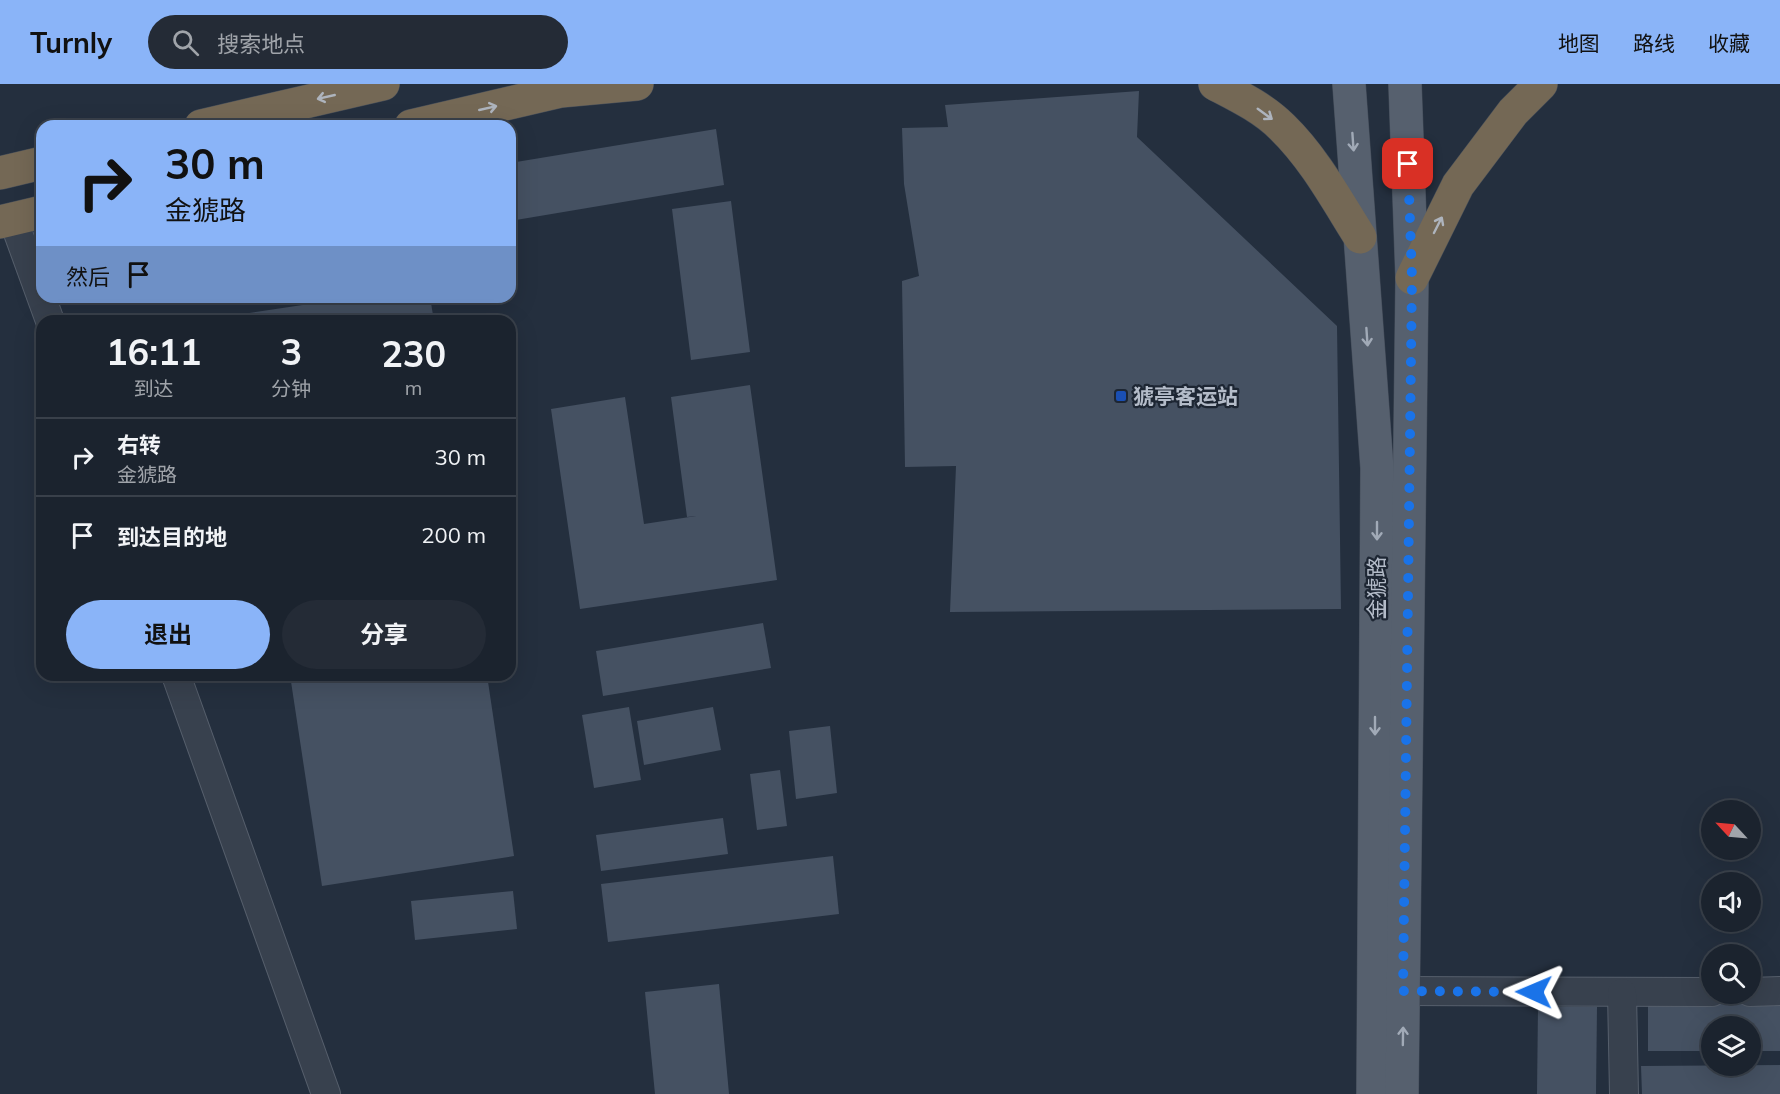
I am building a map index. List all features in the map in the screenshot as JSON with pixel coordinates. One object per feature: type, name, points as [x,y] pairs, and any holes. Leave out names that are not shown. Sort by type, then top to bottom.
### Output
[{"type":"highway","points":[[227,120],[383,84]]},
{"type":"highway","points":[[437,120],[561,91],[637,84]]},
{"type":"highway","points":[[1215,84],[1245,100],[1281,126],[1312,161],[1360,237]]},
{"type":"highway","points":[[1412,278],[1458,185],[1513,112],[1541,84]]},
{"type":"highway","points":[[0,173],[36,164]]},
{"type":"main road","name":"金猇路","points":[[1349,84],[1377,468],[1373,1094]]},
{"type":"main road","name":"金猇路","points":[[1402,1094],[1412,278],[1405,84]]},
{"type":"street","points":[[18,217],[36,276]]},
{"type":"street","points":[[178,681],[326,1094]]},
{"type":"street","points":[[1403,991],[1701,992]]},
{"type":"street","points":[[1761,992],[1780,991]]},
{"type":"street","points":[[1622,993],[1624,1094]]},
{"type":"building","name":"猇亭客运站","points":[[1139,91],[1137,137],[1337,326],[1341,609],[950,612],[956,466],[905,467],[902,281],[919,276],[904,184],[902,128],[948,127],[945,105]]},
{"type":"building","points":[[716,129],[724,185],[516,220],[516,162]]},
{"type":"building","points":[[731,201],[750,352],[691,360],[672,209]]},
{"type":"building","points":[[316,303],[431,303],[433,315],[236,315]]},
{"type":"building","points":[[750,385],[777,580],[580,609],[551,409],[625,397],[644,524],[696,516],[687,517],[671,397]]},
{"type":"building","points":[[763,623],[771,668],[603,696],[596,651]]},
{"type":"building","points":[[291,681],[488,681],[514,856],[322,886]]},
{"type":"building","points":[[629,707],[641,780],[594,788],[582,715]]},
{"type":"building","points":[[713,707],[721,750],[644,765],[637,721]]},
{"type":"building","points":[[830,726],[837,793],[796,799],[789,731]]},
{"type":"building","points":[[780,770],[787,826],[757,830],[750,774]]},
{"type":"building","points":[[723,818],[728,854],[601,871],[596,835]]},
{"type":"building","points":[[833,856],[839,914],[608,942],[601,884]]},
{"type":"building","points":[[513,891],[517,929],[415,940],[411,901]]},
{"type":"building","points":[[719,984],[729,1094],[655,1094],[645,992]]},
{"type":"building","points":[[1648,1001],[1761,1004],[1761,1001],[1780,1001],[1780,1051],[1761,1051],[1761,1016],[1701,1016],[1701,1051],[1648,1051]]},
{"type":"building","points":[[1538,1007],[1597,1007],[1596,1094],[1537,1094]]},
{"type":"building","points":[[1761,1065],[1780,1065],[1780,1094],[1642,1094],[1641,1066],[1701,1066],[1701,1076],[1761,1076]]},
{"type":"place","name":"猇亭客运站","points":[[1121,396]]},
{"type":"route","points":[[1408,164],[1412,278],[1403,991],[1534,992]]}]
